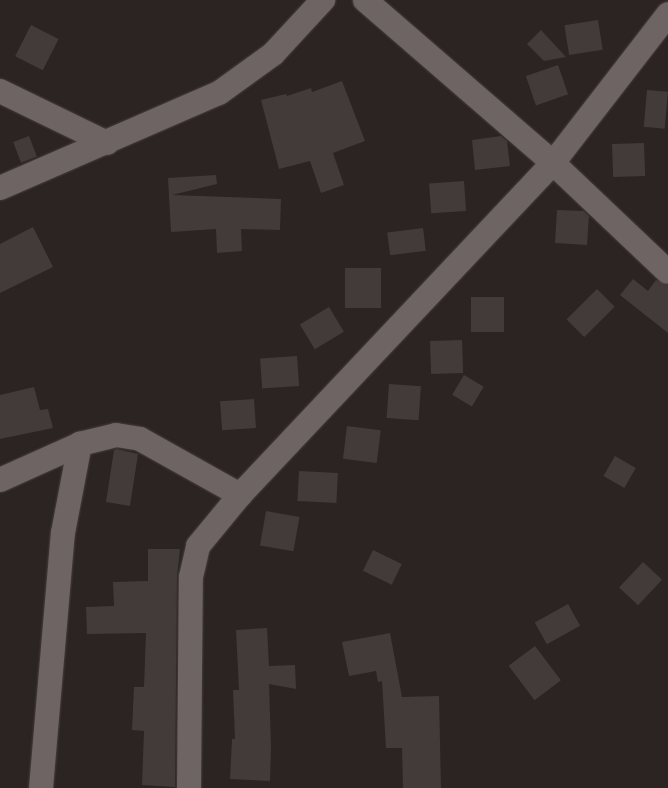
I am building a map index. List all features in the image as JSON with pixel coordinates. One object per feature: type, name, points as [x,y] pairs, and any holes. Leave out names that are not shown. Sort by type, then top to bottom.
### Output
[{"type":"street","points":[[0,188],[218,93],[273,54],[322,0]]},
{"type":"street","points":[[365,0],[553,164],[668,272]]},
{"type":"street","points":[[189,788],[192,577],[198,546],[240,495],[553,164],[668,14]]},
{"type":"street","points":[[0,90],[107,143]]},
{"type":"street","points":[[0,480],[80,444],[116,435],[140,439],[240,495]]},
{"type":"street","points":[[41,788],[63,533],[80,444]]},
{"type":"building","points":[[598,20],[603,50],[569,55],[564,25]]},
{"type":"building","points":[[31,25],[59,39],[43,70],[15,56]]},
{"type":"building","points":[[541,30],[566,57],[544,61],[527,44]]},
{"type":"building","points":[[558,65],[568,94],[536,105],[526,76]]},
{"type":"building","points":[[342,81],[365,141],[333,153],[344,185],[321,193],[310,161],[279,169],[261,100],[286,94],[287,96],[311,88],[312,92]]},
{"type":"building","points":[[647,90],[668,92],[665,129],[644,127]]},
{"type":"building","points":[[29,136],[37,157],[21,163],[13,142]]},
{"type":"building","points":[[501,136],[507,141],[510,166],[475,170],[472,140]]},
{"type":"building","points":[[644,143],[645,176],[613,177],[612,144]]},
{"type":"building","points":[[216,175],[217,184],[172,195],[281,199],[280,230],[241,229],[242,251],[217,253],[216,229],[171,232],[168,178]]},
{"type":"building","points":[[464,181],[466,211],[431,213],[429,183]]},
{"type":"building","points":[[557,210],[584,211],[589,216],[587,245],[555,243]]},
{"type":"building","points":[[33,227],[53,267],[0,293],[0,244]]},
{"type":"building","points":[[423,228],[426,251],[390,255],[387,232]]},
{"type":"building","points":[[345,268],[381,268],[381,308],[345,308]]},
{"type":"building","points":[[633,279],[648,291],[656,280],[668,285],[668,333],[620,295]]},
{"type":"building","points":[[597,289],[615,307],[584,337],[567,319]]},
{"type":"building","points":[[471,297],[504,297],[504,332],[471,332]]},
{"type":"building","points":[[329,307],[344,332],[315,349],[300,325]]},
{"type":"building","points":[[462,340],[463,373],[431,374],[430,341]]},
{"type":"building","points":[[297,356],[299,386],[262,389],[260,359]]},
{"type":"building","points":[[464,375],[484,387],[472,407],[452,395]]},
{"type":"building","points":[[389,384],[421,386],[419,420],[387,418]]},
{"type":"building","points":[[34,387],[40,410],[48,409],[53,428],[0,439],[0,395]]},
{"type":"building","points":[[254,399],[256,428],[222,430],[220,401]]},
{"type":"building","points":[[347,426],[381,430],[377,463],[343,459]]},
{"type":"building","points":[[114,450],[138,454],[130,506],[106,502]]},
{"type":"building","points":[[615,456],[636,468],[624,488],[604,476]]},
{"type":"building","points":[[299,471],[338,473],[336,503],[297,501]]},
{"type":"building","points":[[266,511],[299,517],[293,551],[260,545]]},
{"type":"building","points":[[148,549],[180,549],[177,577],[175,787],[142,785],[144,731],[132,730],[134,687],[144,687],[146,633],[87,634],[86,607],[114,606],[113,582],[148,581]]},
{"type":"building","points":[[373,550],[402,564],[392,585],[363,571]]},
{"type":"building","points":[[643,562],[662,580],[638,605],[619,588]]},
{"type":"building","points":[[568,604],[580,626],[547,644],[535,622]]},
{"type":"building","points":[[267,628],[269,666],[295,665],[296,689],[269,684],[270,781],[230,779],[232,739],[235,739],[233,690],[239,690],[236,630]]},
{"type":"building","points":[[390,633],[402,697],[439,696],[441,788],[403,788],[402,748],[386,748],[382,681],[378,682],[376,671],[349,676],[342,642]]},
{"type":"building","points":[[535,646],[561,680],[535,700],[509,666]]}]
